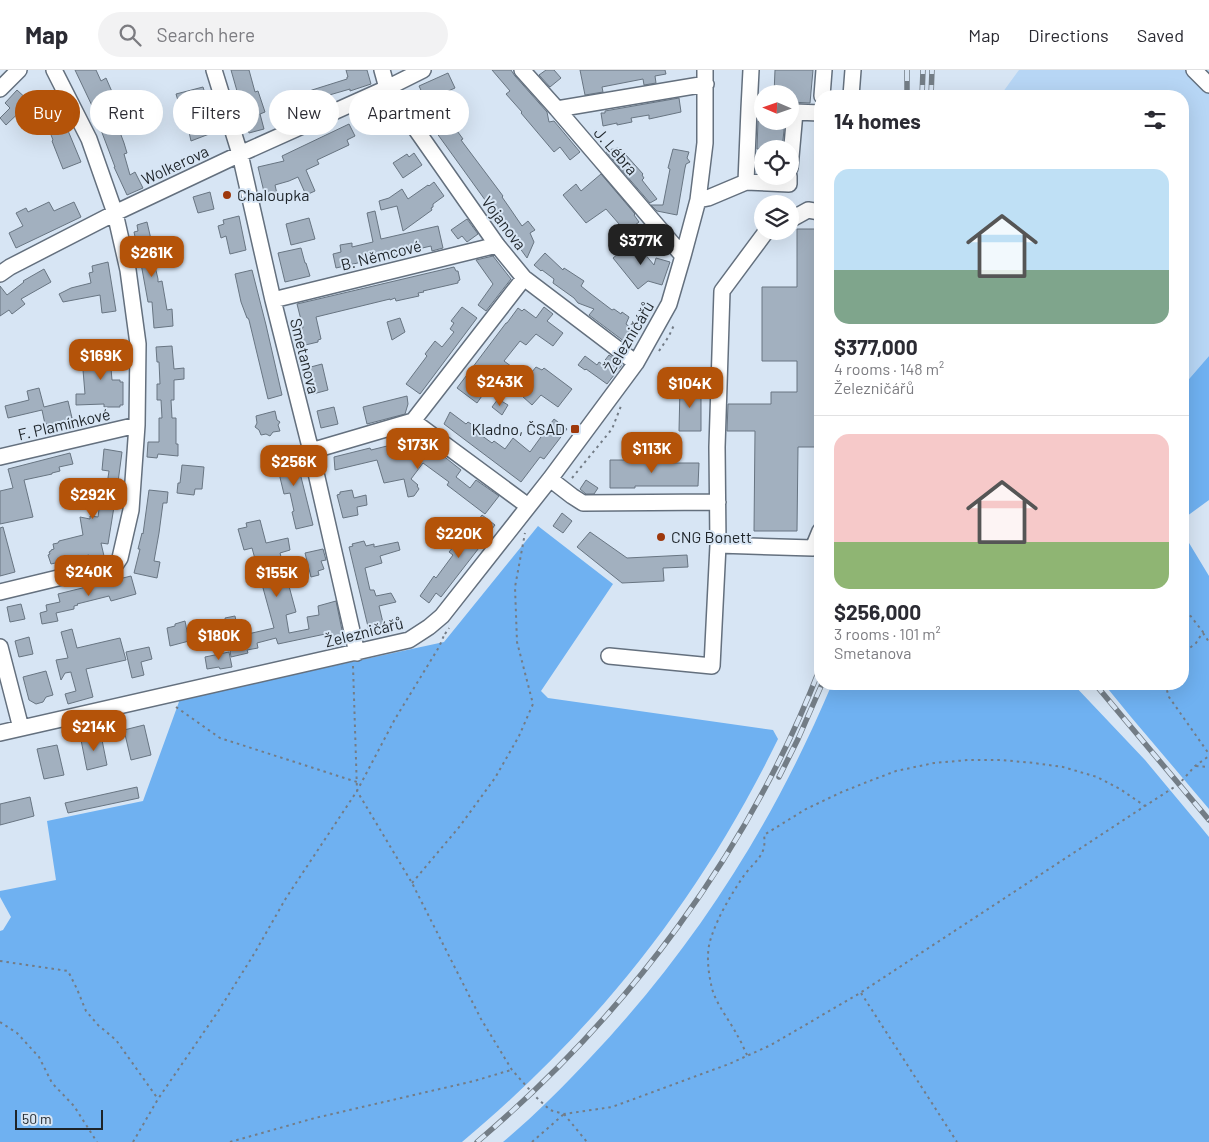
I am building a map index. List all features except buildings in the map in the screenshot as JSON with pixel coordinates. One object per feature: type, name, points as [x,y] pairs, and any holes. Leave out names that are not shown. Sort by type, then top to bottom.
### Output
[{"type":"street","points":[[0,89],[19,70]]},
{"type":"street","points":[[0,592],[116,564],[120,558],[130,510],[137,425],[138,344],[128,270],[114,213],[90,139],[54,70]]},
{"type":"street","name":"Smetanova","points":[[214,70],[240,154],[273,300],[311,451],[355,654]]},
{"type":"street","name":"Vojanova","points":[[382,70],[387,88],[497,245],[524,278],[636,363]]},
{"type":"street","name":"Wolkerova","points":[[0,274],[114,213],[423,70]]},
{"type":"street","name":"J. Lébra","points":[[522,70],[684,256]]},
{"type":"street","points":[[751,70],[754,93]]},
{"type":"street","points":[[822,90],[824,70]]},
{"type":"street","points":[[851,90],[853,70]]},
{"type":"street","points":[[1194,70],[1208,82]]},
{"type":"street","points":[[557,109],[705,77]]},
{"type":"street","name":"Železničářů","points":[[0,734],[355,654],[410,640],[429,627],[443,613],[550,479],[636,363],[669,304],[684,256],[698,200],[706,143],[705,77]]},
{"type":"street","points":[[799,112],[814,113]]},
{"type":"street","points":[[746,182],[754,124]]},
{"type":"street","points":[[698,200],[708,198],[746,182],[754,182]]},
{"type":"street","points":[[799,215],[808,210],[814,211]]},
{"type":"street","points":[[608,656],[712,666],[718,545],[717,447],[722,291],[760,240]]},
{"type":"street","name":"B. Němcové","points":[[273,300],[497,245]]},
{"type":"street","points":[[311,451],[413,421],[524,278]]},
{"type":"street","points":[[413,421],[528,506]]},
{"type":"street","name":"F. Plamínkové","points":[[0,458],[137,425]]},
{"type":"street","points":[[550,479],[583,503],[718,502]]},
{"type":"street","points":[[718,545],[813,548],[814,546]]},
{"type":"street","points":[[0,647],[21,728]]},
{"type":"path","points":[[412,882],[460,826],[495,778],[519,736],[533,704],[517,642],[515,587],[525,531]]},
{"type":"path","points":[[133,1142],[158,1099],[219,1010],[286,898],[357,791],[396,719],[439,647],[445,634],[443,613]]},
{"type":"path","points":[[1189,614],[1209,642]]},
{"type":"path","points":[[1189,648],[1196,643],[1202,632]]},
{"type":"path","points":[[355,654],[357,791],[412,882],[481,1019],[512,1070],[550,1110],[564,1114],[612,1107],[729,1064],[771,1045],[860,993],[1179,784],[1195,766],[1209,755],[1169,696],[1167,690]]},
{"type":"path","points":[[175,706],[220,738],[357,782]]},
{"type":"path","points":[[747,1056],[711,986],[708,960],[710,939],[729,899],[746,873],[760,857],[766,845],[764,835],[806,809],[842,792],[896,771],[934,763],[968,760],[1001,760],[1063,767],[1096,777],[1120,789],[1145,806]]},
{"type":"path","points":[[1195,766],[1209,767]]},
{"type":"path","points":[[0,960],[68,971],[86,1011],[98,1025],[116,1040],[158,1099]]},
{"type":"path","points":[[860,993],[957,1142]]},
{"type":"path","points":[[0,1022],[17,1033],[39,1058],[52,1083],[74,1106],[97,1142]]},
{"type":"path","points":[[230,1142],[315,1118],[466,1083],[512,1070]]},
{"type":"path","points":[[532,1142],[564,1114]]},
{"type":"path","points":[[564,1114],[587,1142]]},
{"type":"shaded area","points":[[1019,70],[1209,70],[1209,356],[1189,379],[1189,90],[1004,90]]},
{"type":"shaded area","points":[[1209,356],[1209,500],[1189,515],[1189,379]]},
{"type":"shaded area","points":[[538,526],[613,584],[541,691],[548,698],[773,730],[778,739],[748,798],[680,907],[642,958],[601,1007],[511,1099],[462,1142],[0,1142],[0,931],[3,930],[11,917],[0,897],[0,891],[56,880],[47,821],[143,801],[180,699],[444,642]]},
{"type":"shaded area","points":[[1189,543],[1209,576],[1209,809],[1109,690],[1189,690]]},
{"type":"shaded area","points":[[829,690],[1079,690],[1145,760],[1209,837],[1209,1142],[503,1142],[548,1101],[590,1058],[664,972],[697,928],[757,835],[809,736]]},
{"type":"railway","points":[[907,70],[907,90]]},
{"type":"railway","points":[[922,90],[923,70]]},
{"type":"railway","points":[[931,90],[932,70]]},
{"type":"railway","points":[[477,1142],[532,1093],[584,1040],[633,985],[678,926],[720,865],[758,802],[791,736],[814,682]]},
{"type":"railway","points":[[779,777],[819,690]]},
{"type":"railway","points":[[1100,690],[1209,820]]},
{"type":"place","name":"Chaloupka","points":[[227,195]]},
{"type":"place","name":"Kladno, ČSAD","points":[[575,429]]},
{"type":"place","name":"CNG Bonett","points":[[661,537]]}]
